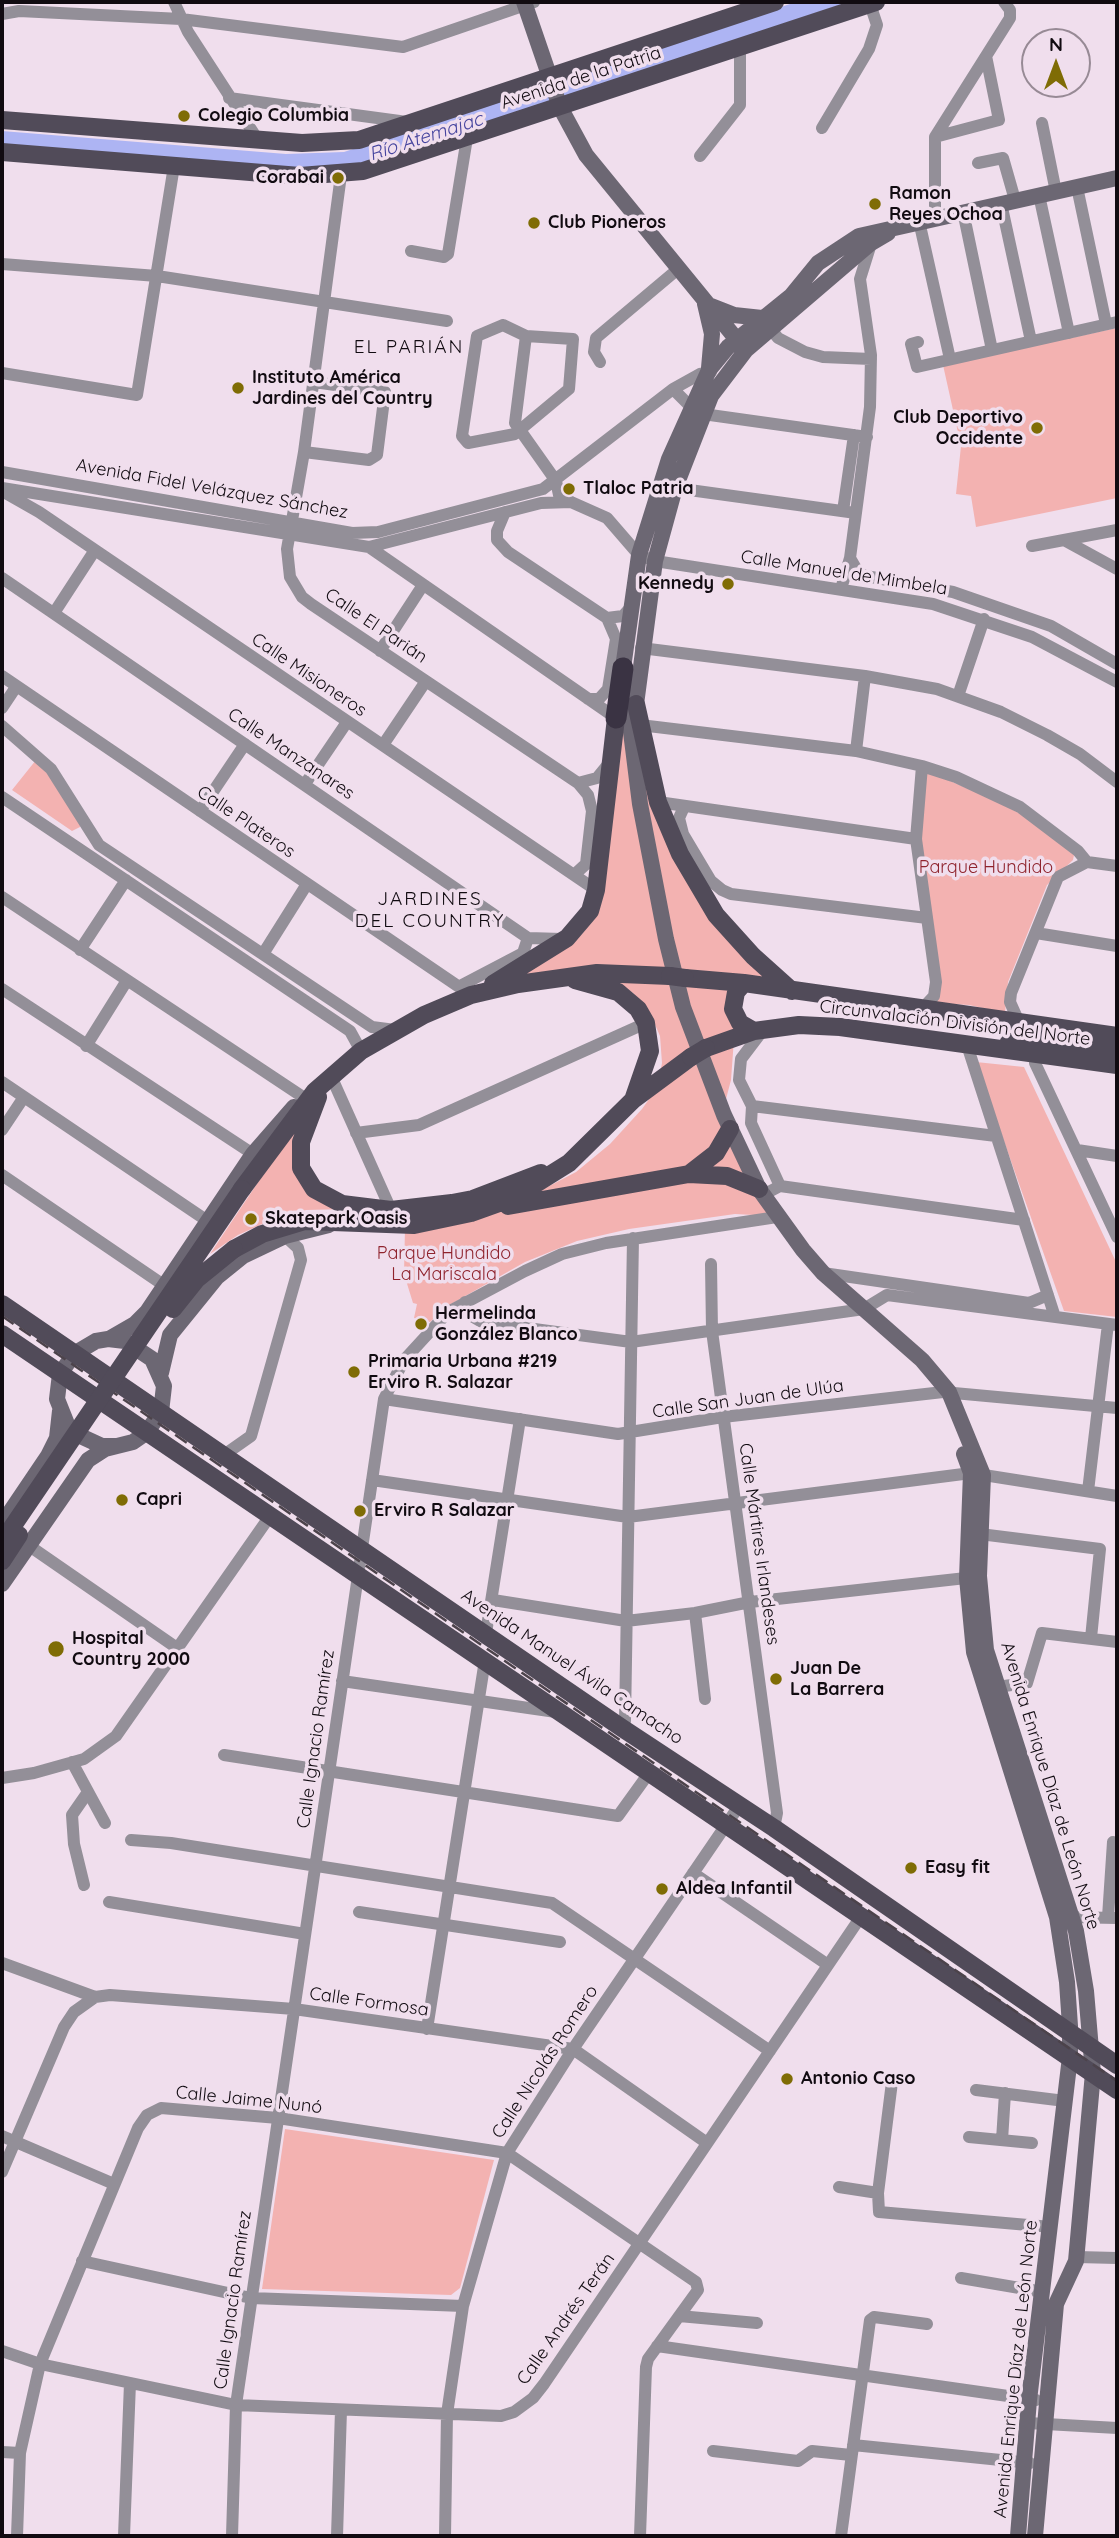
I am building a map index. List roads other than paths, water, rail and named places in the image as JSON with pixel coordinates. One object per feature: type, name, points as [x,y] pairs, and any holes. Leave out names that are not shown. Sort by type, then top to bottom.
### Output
[{"type":"highway","points":[[616,718],[623,668]]},
{"type":"main road","name":"Avenida de la Patria","points":[[2,121],[332,144],[359,140],[551,81],[775,2]]},
{"type":"main road","points":[[528,3],[559,106],[572,133],[595,169],[741,345]]},
{"type":"main road","name":"Avenida de la Patria","points":[[2,152],[300,176],[341,175],[384,166],[873,3]]},
{"type":"main road","points":[[766,324],[818,263],[841,246],[927,219],[1117,180]]},
{"type":"main road","points":[[792,991],[753,956],[716,915],[680,854],[657,802],[636,730],[641,648],[655,561],[697,411],[715,375],[741,345],[839,271],[870,238]]},
{"type":"main road","points":[[818,263],[839,271]]},
{"type":"main road","points":[[705,301],[734,315],[766,324]]},
{"type":"main road","points":[[705,301],[711,326],[715,375]]},
{"type":"main road","name":"Avenida Enrique Díaz de León Norte","points":[[697,411],[669,459],[639,555],[623,668],[636,730],[649,856],[675,973],[705,1070],[730,1129],[761,1192],[777,1217],[823,1273],[922,1360],[945,1390],[977,1474],[973,1577],[986,1650],[1086,1991],[1093,2073],[1077,2257],[1074,2271],[1056,2304],[1045,2424],[1033,2463],[1018,2536]]},
{"type":"main road","points":[[466,991],[567,938],[585,920],[596,890],[616,718]]},
{"type":"main road","name":"Circunvalación División del Norte","points":[[2,1542],[309,1094],[361,1051],[466,991],[597,973],[678,977],[744,983],[1117,1036]]},
{"type":"main road","points":[[559,978],[618,992],[638,1009],[646,1023],[650,1051],[633,1100]]},
{"type":"main road","points":[[744,983],[736,992],[733,1009],[740,1023],[758,1030]]},
{"type":"main road","name":"Circunvalación División del Norte","points":[[2,1561],[180,1298],[206,1270],[234,1249],[262,1234],[306,1221],[414,1225],[484,1209],[513,1198],[569,1163],[633,1100],[698,1053],[758,1030],[799,1025],[840,1027],[1117,1065]]},
{"type":"main road","points":[[967,1045],[1031,1041],[1117,1051]]},
{"type":"main road","points":[[331,1076],[314,1105],[301,1142],[303,1174],[314,1189],[332,1200],[360,1208],[391,1210],[473,1199],[569,1163]]},
{"type":"main road","points":[[2,1524],[57,1438],[60,1411],[57,1386],[60,1374],[74,1354],[84,1346],[108,1339],[138,1321],[166,1286],[253,1154],[309,1094]]},
{"type":"main road","points":[[689,1174],[716,1153],[730,1129]]},
{"type":"main road","points":[[484,1209],[689,1174],[727,1176],[761,1192]]},
{"type":"main road","points":[[160,1373],[166,1344],[187,1312],[217,1277],[243,1256],[285,1236],[340,1223]]},
{"type":"main road","name":"Avenida Manuel Ávila Camacho","points":[[2,1304],[622,1728],[774,1828],[1117,2065]]},
{"type":"main road","points":[[138,1321],[146,1341],[156,1346],[166,1344]]},
{"type":"main road","points":[[2,1335],[1117,2090]]},
{"type":"main road","points":[[2,1584],[67,1488],[95,1454],[146,1433],[161,1412],[164,1386],[152,1359],[140,1348],[125,1341],[108,1339]]},
{"type":"main road","points":[[60,1411],[66,1424],[82,1438],[102,1446],[117,1446]]},
{"type":"main road","points":[[38,1470],[49,1462],[63,1465],[69,1476],[67,1488]]},
{"type":"main road","name":"Avenida Enrique Díaz de León Norte","points":[[1035,2536],[1029,2400],[1070,2056],[1065,1917]]},
{"type":"street","points":[[174,2],[181,19],[229,98],[258,140]]},
{"type":"street","points":[[950,359],[927,219],[935,137],[1010,18],[1010,10],[1004,2]]},
{"type":"street","points":[[2,14],[19,11],[181,19],[402,47],[528,3]]},
{"type":"street","points":[[822,128],[869,49],[877,25],[873,3]]},
{"type":"street","points":[[700,156],[740,105],[740,47]]},
{"type":"street","points":[[935,137],[999,120],[986,56]]},
{"type":"street","name":"Avenida de la Patria","points":[[229,98],[415,123]]},
{"type":"street","points":[[1042,123],[1056,192]]},
{"type":"street","points":[[411,251],[443,257],[448,254],[467,138]]},
{"type":"street","points":[[978,163],[1003,158],[1031,341]]},
{"type":"street","points":[[2,373],[137,395],[174,166]]},
{"type":"street","name":"Calle El Parián","points":[[341,175],[304,453],[290,529],[288,568],[302,597],[578,783]]},
{"type":"street","points":[[918,342],[911,344],[917,367],[1112,323],[1077,187]]},
{"type":"street","points":[[1039,195],[1069,333]]},
{"type":"street","points":[[963,211],[992,350]]},
{"type":"street","points":[[841,589],[850,558],[850,512],[871,359],[860,290],[863,260],[870,238]]},
{"type":"street","points":[[2,264],[158,276],[447,321]]},
{"type":"street","points":[[600,362],[594,352],[596,338],[678,270]]},
{"type":"street","points":[[766,324],[786,344],[805,352],[822,357],[871,359]]},
{"type":"street","points":[[503,325],[526,336],[570,337],[573,343],[568,392],[519,431],[496,440],[468,443],[462,436],[477,336],[503,325]]},
{"type":"street","points":[[526,336],[514,418],[519,431],[556,481],[559,495],[571,502]]},
{"type":"street","name":"Avenida Fidel Velázquez Sánchez","points":[[2,489],[290,529],[378,532],[536,492],[556,481],[673,389],[715,375]]},
{"type":"street","points":[[304,453],[369,460],[377,455],[385,392],[314,382]]},
{"type":"street","points":[[673,389],[697,411],[860,436]]},
{"type":"street","name":"Avenida Fidel Velázquez Sánchez","points":[[2,472],[369,547],[505,512],[555,501],[571,502]]},
{"type":"street","points":[[675,488],[850,512]]},
{"type":"street","name":"Calle Misioneros","points":[[2,489],[596,890]]},
{"type":"street","name":"Calle Manuel de Mimbela","points":[[571,502],[607,518],[639,555],[655,561],[922,602],[984,619],[1032,637],[1117,682]]},
{"type":"street","points":[[505,512],[497,531],[501,546],[607,618],[616,639],[608,689],[599,699],[588,699]]},
{"type":"street","points":[[1032,546],[1117,530]]},
{"type":"street","points":[[1064,540],[1117,569]]},
{"type":"street","points":[[369,547],[616,718]]},
{"type":"street","points":[[54,613],[95,550]]},
{"type":"street","name":"Calle Manuel de Mimbela","points":[[850,558],[858,572],[866,576],[953,592],[1051,626],[1117,664]]},
{"type":"street","name":"Calle Manzanares","points":[[2,578],[528,938]]},
{"type":"street","points":[[380,651],[423,585]]},
{"type":"street","points":[[607,618],[623,616],[631,607]]},
{"type":"street","points":[[958,696],[984,619]]},
{"type":"street","points":[[641,648],[866,676],[958,696],[1001,712],[1047,735],[1080,754],[1117,782]]},
{"type":"street","name":"Calle Plateros","points":[[2,676],[466,991]]},
{"type":"street","points":[[856,751],[866,676]]},
{"type":"street","points":[[383,745],[426,681]]},
{"type":"street","points":[[2,708],[16,687]]},
{"type":"street","points":[[305,784],[347,722]]},
{"type":"street","points":[[2,726],[51,769],[99,845],[372,1027],[395,1030]]},
{"type":"street","points":[[636,730],[856,751],[922,766],[956,777],[1020,807],[1078,851],[1087,862]]},
{"type":"street","points":[[200,811],[245,744]]},
{"type":"street","points":[[574,874],[586,864],[592,811],[588,795],[578,783],[597,778],[610,762]]},
{"type":"street","points":[[922,766],[916,839],[936,990],[922,1009]]},
{"type":"street","points":[[2,797],[351,1031],[361,1051]]},
{"type":"street","points":[[657,802],[916,839]]},
{"type":"street","points":[[684,807],[679,818],[683,834],[711,881],[731,894],[927,918]]},
{"type":"street","points":[[58,835],[75,836],[83,826],[83,818]]},
{"type":"street","points":[[1018,1020],[1010,998],[1058,877],[1087,862],[1117,866]]},
{"type":"street","points":[[80,950],[125,880]]},
{"type":"street","points":[[263,954],[307,884]]},
{"type":"street","points":[[716,915],[718,902],[731,894]]},
{"type":"street","points":[[2,897],[126,982],[309,1094]]},
{"type":"street","points":[[214,940],[223,928]]},
{"type":"street","points":[[1036,933],[1117,946]]},
{"type":"street","points":[[526,958],[528,938],[567,938]]},
{"type":"street","points":[[86,1046],[126,982]]},
{"type":"street","points":[[2,989],[253,1154]]},
{"type":"street","points":[[356,1133],[419,1125],[646,1023]]},
{"type":"street","points":[[758,1030],[741,1059],[738,1069],[740,1086],[752,1106],[751,1123],[780,1186]]},
{"type":"street","points":[[967,1045],[1055,1317]]},
{"type":"street","points":[[1037,1054],[1035,1063],[1116,1234]]},
{"type":"street","points":[[331,1076],[391,1210]]},
{"type":"street","points":[[2,1082],[209,1222]]},
{"type":"street","points":[[2,1130],[24,1097]]},
{"type":"street","points":[[752,1106],[996,1136]]},
{"type":"street","points":[[1077,1150],[1117,1156]]},
{"type":"street","points":[[2,1175],[166,1286]]},
{"type":"street","points":[[761,1192],[780,1186],[1024,1220]]},
{"type":"street","name":"Calle Ignacio Ramírez","points":[[233,2536],[236,2405],[384,1399],[404,1360],[448,1312],[562,1254],[633,1238],[777,1217]]},
{"type":"street","points":[[224,1455],[251,1436],[301,1260],[298,1248],[285,1236]]},
{"type":"street","points":[[622,1728],[625,1721],[633,1238]]},
{"type":"street","name":"Calle Mártires Irlandeses","points":[[711,1265],[712,1331],[777,1813],[774,1828]]},
{"type":"street","points":[[823,1273],[1029,1303],[1048,1295]]},
{"type":"street","points":[[465,1302],[470,1315],[482,1322],[631,1342],[864,1309],[878,1298],[900,1295],[1112,1324],[1087,1491]]},
{"type":"street","name":"Calle San Juan de Ulúa","points":[[384,1399],[618,1434],[723,1417],[945,1390],[1117,1408]]},
{"type":"street","points":[[486,1633],[520,1419]]},
{"type":"street","points":[[372,1480],[628,1517],[977,1474],[1117,1496]]},
{"type":"street","points":[[2,1778],[34,1773],[72,1762],[101,1749],[116,1736],[270,1516]]},
{"type":"street","points":[[975,1533],[1100,1549],[1091,1639]]},
{"type":"street","points":[[28,1545],[177,1648]]},
{"type":"street","points":[[493,1600],[626,1621],[695,1613],[750,1602],[973,1577]]},
{"type":"street","points":[[695,1613],[705,1699]]},
{"type":"street","points":[[1004,1686],[1027,1683],[1042,1633],[1117,1642]]},
{"type":"street","points":[[427,2029],[485,1661]]},
{"type":"street","points":[[342,1681],[560,1713]]},
{"type":"street","points":[[224,1755],[618,1816],[649,1773]]},
{"type":"street","points":[[72,1762],[105,1823]]},
{"type":"street","points":[[84,1885],[74,1844],[72,1815],[88,1792]]},
{"type":"street","name":"Calle Nicolás Romero","points":[[445,2536],[447,2414],[463,2305],[507,2153],[573,2049],[738,1806]]},
{"type":"street","points":[[131,1840],[171,1843],[552,1903],[770,2051]]},
{"type":"street","points":[[1065,1917],[1112,1918],[1113,1842]]},
{"type":"street","points":[[693,1873],[828,1965]]},
{"type":"street","points":[[109,1902],[305,1934]]},
{"type":"street","points":[[359,1912],[560,1942]]},
{"type":"street","name":"Calle Andrés Terán","points":[[2,2351],[40,2364],[236,2405],[502,2416],[524,2407],[544,2384],[862,1915]]},
{"type":"street","name":"Calle Formosa","points":[[2,1963],[95,1997],[110,1995],[294,2009],[573,2049],[708,2143]]},
{"type":"street","points":[[2,2172],[64,2027],[74,2012],[95,1997]]},
{"type":"street","points":[[892,2082],[878,2193],[877,2208],[881,2214],[1051,2227]]},
{"type":"street","points":[[976,2090],[1065,2101]]},
{"type":"street","points":[[1002,2140],[1005,2093]]},
{"type":"street","name":"Calle Jaime Nunó","points":[[17,2536],[20,2453],[40,2364],[138,2128],[147,2115],[161,2108],[278,2118],[507,2153],[640,2242],[699,2286],[679,2316]]},
{"type":"street","points":[[2,2136],[114,2184]]},
{"type":"street","points":[[969,2137],[1032,2143]]},
{"type":"street","points":[[839,2187],[878,2193]]},
{"type":"street","points":[[1077,2257],[1117,2258]]},
{"type":"street","points":[[82,2261],[251,2298],[463,2305]]},
{"type":"street","points":[[961,2278],[1043,2292]]},
{"type":"street","points":[[640,2536],[646,2367],[657,2346],[679,2316],[757,2323]]},
{"type":"street","points":[[841,2536],[871,2318],[927,2323]]},
{"type":"street","points":[[657,2346],[1046,2401]]},
{"type":"street","points":[[124,2536],[130,2383]]},
{"type":"street","points":[[337,2536],[341,2410]]},
{"type":"street","points":[[1028,2423],[1117,2428]]},
{"type":"street","points":[[713,2451],[799,2460],[812,2451],[852,2450],[1033,2463]]},
{"type":"street","points":[[2,2452],[20,2453]]},
{"type":"water","name":"Río Atemajac","points":[[796,2],[849,2],[356,165],[313,169],[2,144],[2,131],[286,154],[344,152]]},
{"type":"railway","points":[[2,1316],[1117,2081]]},
{"type":"place","name":"Colegio Columbia","points":[[184,116]]},
{"type":"place","name":"Corabai","points":[[338,178]]},
{"type":"place","name":"Ramon Reyes Ochoa","points":[[875,204]]},
{"type":"place","name":"Club Pioneros","points":[[534,223]]},
{"type":"place","name":"Instituto América Jardines del Country","points":[[238,388]]},
{"type":"place","name":"Club Deportivo Occidente","points":[[1037,428]]},
{"type":"place","name":"Tlaloc Patria","points":[[569,489]]},
{"type":"place","name":"Kennedy","points":[[728,584]]},
{"type":"place","name":"Skatepark Oasis","points":[[251,1219]]},
{"type":"place","name":"Hermelinda González Blanco","points":[[421,1324]]},
{"type":"place","name":"Primaria Urbana #219 Erviro R. Salazar","points":[[354,1372]]},
{"type":"place","name":"Capri","points":[[122,1500]]},
{"type":"place","name":"Erviro R Salazar","points":[[360,1511]]},
{"type":"place","name":"Hospital Country 2000","points":[[56,1649]]},
{"type":"place","name":"Juan De La Barrera","points":[[776,1679]]},
{"type":"place","name":"Easy fit","points":[[911,1868]]},
{"type":"place","name":"Aldea Infantil","points":[[662,1889]]},
{"type":"place","name":"Antonio Caso","points":[[787,2079]]},
{"type":"district","name":"EL PARIÁN","points":[[409,347]]},
{"type":"district","name":"JARDINES DEL COUNTRY","points":[[430,910]]},
{"type":"park label","name":"Parque Hundido","points":[[986,868]]},
{"type":"park label","name":"Parque Hundido La Mariscala","points":[[444,1264]]}]
